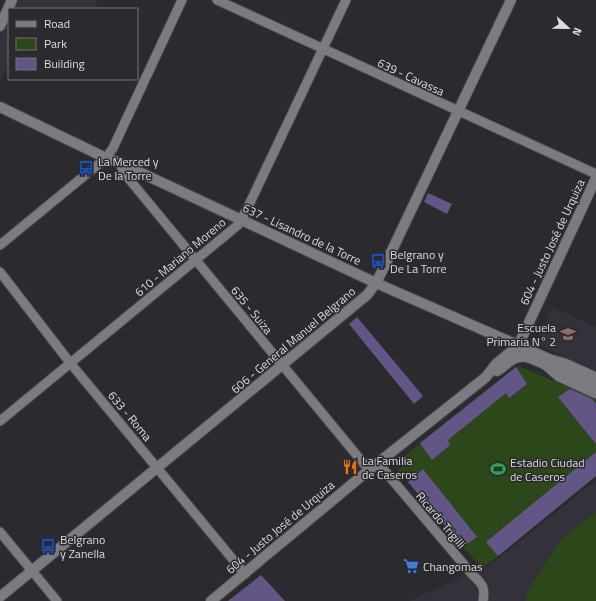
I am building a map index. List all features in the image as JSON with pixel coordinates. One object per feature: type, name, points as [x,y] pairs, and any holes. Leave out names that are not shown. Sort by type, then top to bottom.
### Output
[{"type":"street","points":[[0,245],[106,158],[113,148],[182,0]]},
{"type":"street","name":"639 - Cavassa","points":[[217,0],[458,112],[596,174]]},
{"type":"street","name":"610 - Mariano Moreno","points":[[0,421],[238,225],[242,220],[346,0]]},
{"type":"street","name":"606 - General Manuel Belgrano","points":[[0,597],[367,295],[376,283],[511,0]]},
{"type":"street","points":[[0,26],[8,9]]},
{"type":"street","name":"637 - Lisandro de la Torre","points":[[0,107],[106,158],[120,163],[376,283],[518,346],[545,361],[559,377],[596,394]]},
{"type":"street","name":"635 - Suiza","points":[[120,163],[124,173],[369,470]]},
{"type":"street","name":"604 - Justo José de Urquiza","points":[[211,601],[369,470],[486,377],[496,364],[518,346],[596,178]]},
{"type":"street","name":"633 - Roma","points":[[0,272],[71,364],[245,574]]},
{"type":"street","points":[[486,377],[501,369],[519,356],[527,356],[545,361],[596,386]]},
{"type":"street","name":"637 - Lisandro de la Torre","points":[[545,361],[565,363],[596,377]]},
{"type":"street","name":"Ricardo Trigilli","points":[[378,463],[482,584],[484,594],[483,601]]},
{"type":"street","points":[[0,532],[57,601]]},
{"type":"shaded area","points":[[17,0],[94,0],[98,2],[95,8],[13,8]]},
{"type":"shaded area","points":[[8,19],[8,66],[0,82],[0,36]]},
{"type":"shaded area","name":"Escuela Primaria N° 2","points":[[552,307],[596,327],[596,371],[537,344],[536,341]]},
{"type":"shaded area","points":[[596,480],[596,601],[409,601],[471,573],[482,571]]},
{"type":"green space","name":"Estadio Ciudad de Caseros","points":[[516,367],[521,367],[596,399],[596,476],[482,569],[398,470],[402,467],[398,461]]},
{"type":"green space","points":[[596,512],[596,601],[525,601],[529,589],[562,538]]},
{"type":"building","points":[[428,193],[452,204],[447,214],[424,202]]},
{"type":"building","points":[[357,317],[423,396],[414,404],[349,324]]},
{"type":"building","points":[[516,367],[527,384],[509,398],[506,393],[448,440],[450,445],[432,460],[420,443]]},
{"type":"building","points":[[570,389],[592,399],[596,404],[596,444],[558,397]]},
{"type":"building","points":[[596,452],[596,476],[498,556],[486,542]]},
{"type":"building","points":[[423,469],[477,537],[463,547],[408,482]]},
{"type":"building","points":[[261,575],[285,601],[228,601]]},
{"type":"place","name":"La Merced y De la Torre","points":[[86,168]]},
{"type":"place","name":"Belgrano y De La Torre","points":[[378,261]]},
{"type":"place","name":"Escuela Primaria N° 2","points":[[568,334]]},
{"type":"place","name":"La Familia de Caseros","points":[[350,467]]},
{"type":"place","name":"Estadio Ciudad de Caseros","points":[[498,469]]},
{"type":"place","name":"Belgrano y Zanella","points":[[48,546]]},
{"type":"place","name":"Changomas","points":[[411,566]]}]
